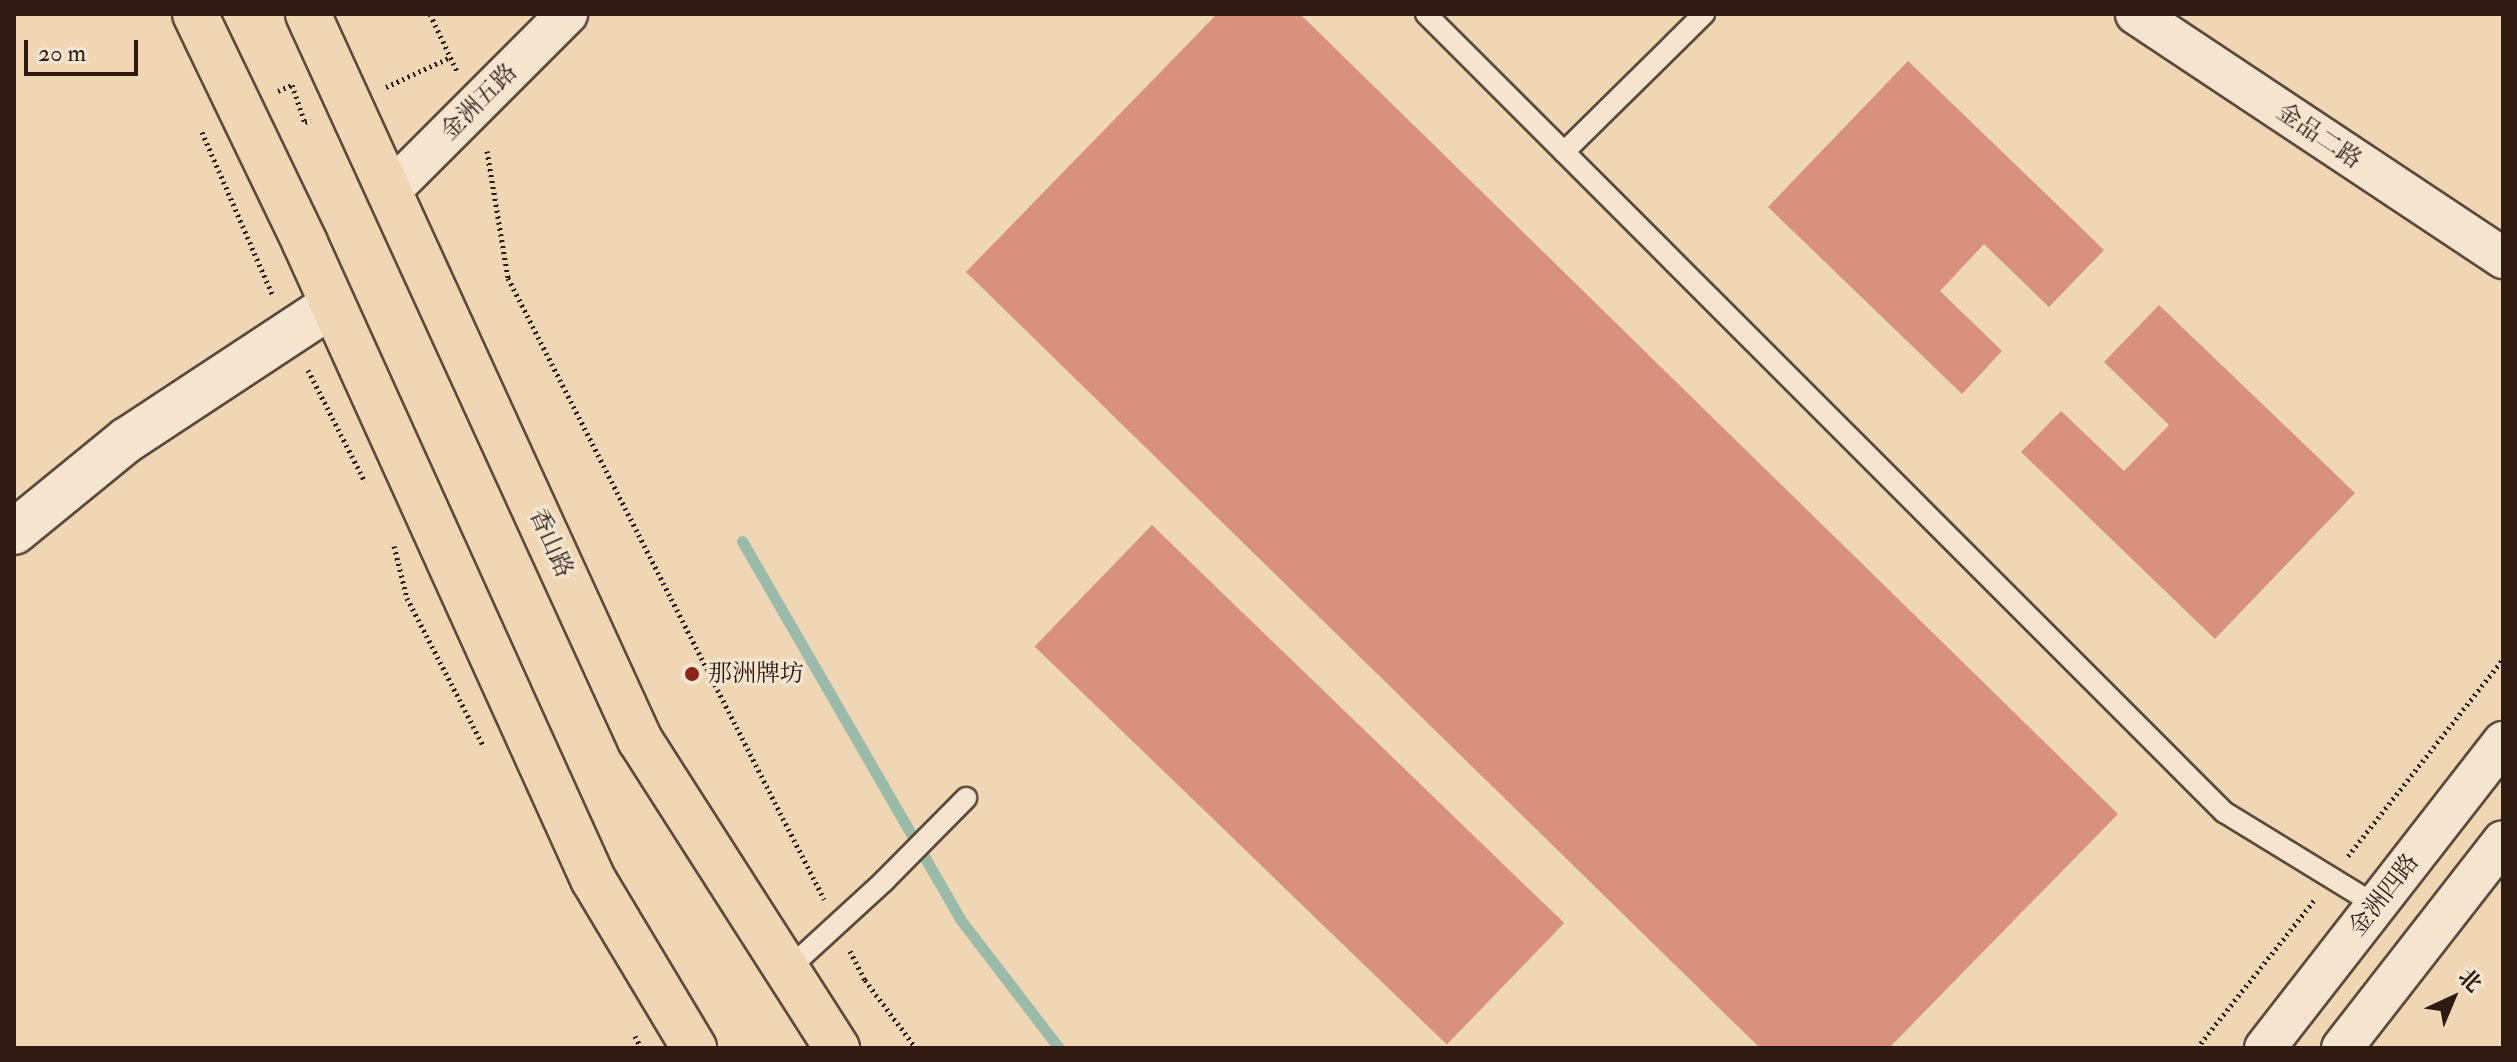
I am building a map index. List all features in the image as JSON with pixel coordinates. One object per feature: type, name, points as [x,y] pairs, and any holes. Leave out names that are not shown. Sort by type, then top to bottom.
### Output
[{"type":"main road","points":[[195,14],[332,305],[593,879],[694,1048]]},
{"type":"main road","name":"香山路","points":[[308,14],[640,740],[837,1048]]},
{"type":"street","name":"金洲五路","points":[[391,190],[567,14]]},
{"type":"street","name":"金品二路","points":[[2136,14],[2503,258]]},
{"type":"street","points":[[14,532],[127,440],[332,305]]},
{"type":"street","name":"金洲四路","points":[[2265,1048],[2503,742]]},
{"type":"street","points":[[2342,1048],[2503,841]]},
{"type":"lane","points":[[1426,14],[2224,812],[2376,905]]},
{"type":"lane","points":[[1564,152],[1704,14]]},
{"type":"lane","points":[[787,970],[884,881],[966,798]]},
{"type":"path","points":[[430,14],[483,125],[508,278],[865,980],[916,1048]]},
{"type":"building","points":[[1217,14],[1300,14],[2118,814],[1889,1048],[1760,1048],[966,272]]},
{"type":"building","points":[[1908,61],[2104,250],[2049,307],[1984,244],[1940,291],[2002,351],[1962,394],[1768,207]]},
{"type":"building","points":[[2159,305],[2355,493],[2215,639],[2021,452],[2061,411],[2124,471],[2169,425],[2104,362]]},
{"type":"building","points":[[1152,525],[1564,923],[1447,1045],[1035,647]]},
{"type":"waterway","points":[[742,541],[960,919],[1059,1048]]},
{"type":"place","name":"那洲牌坊","points":[[692,674]]}]
